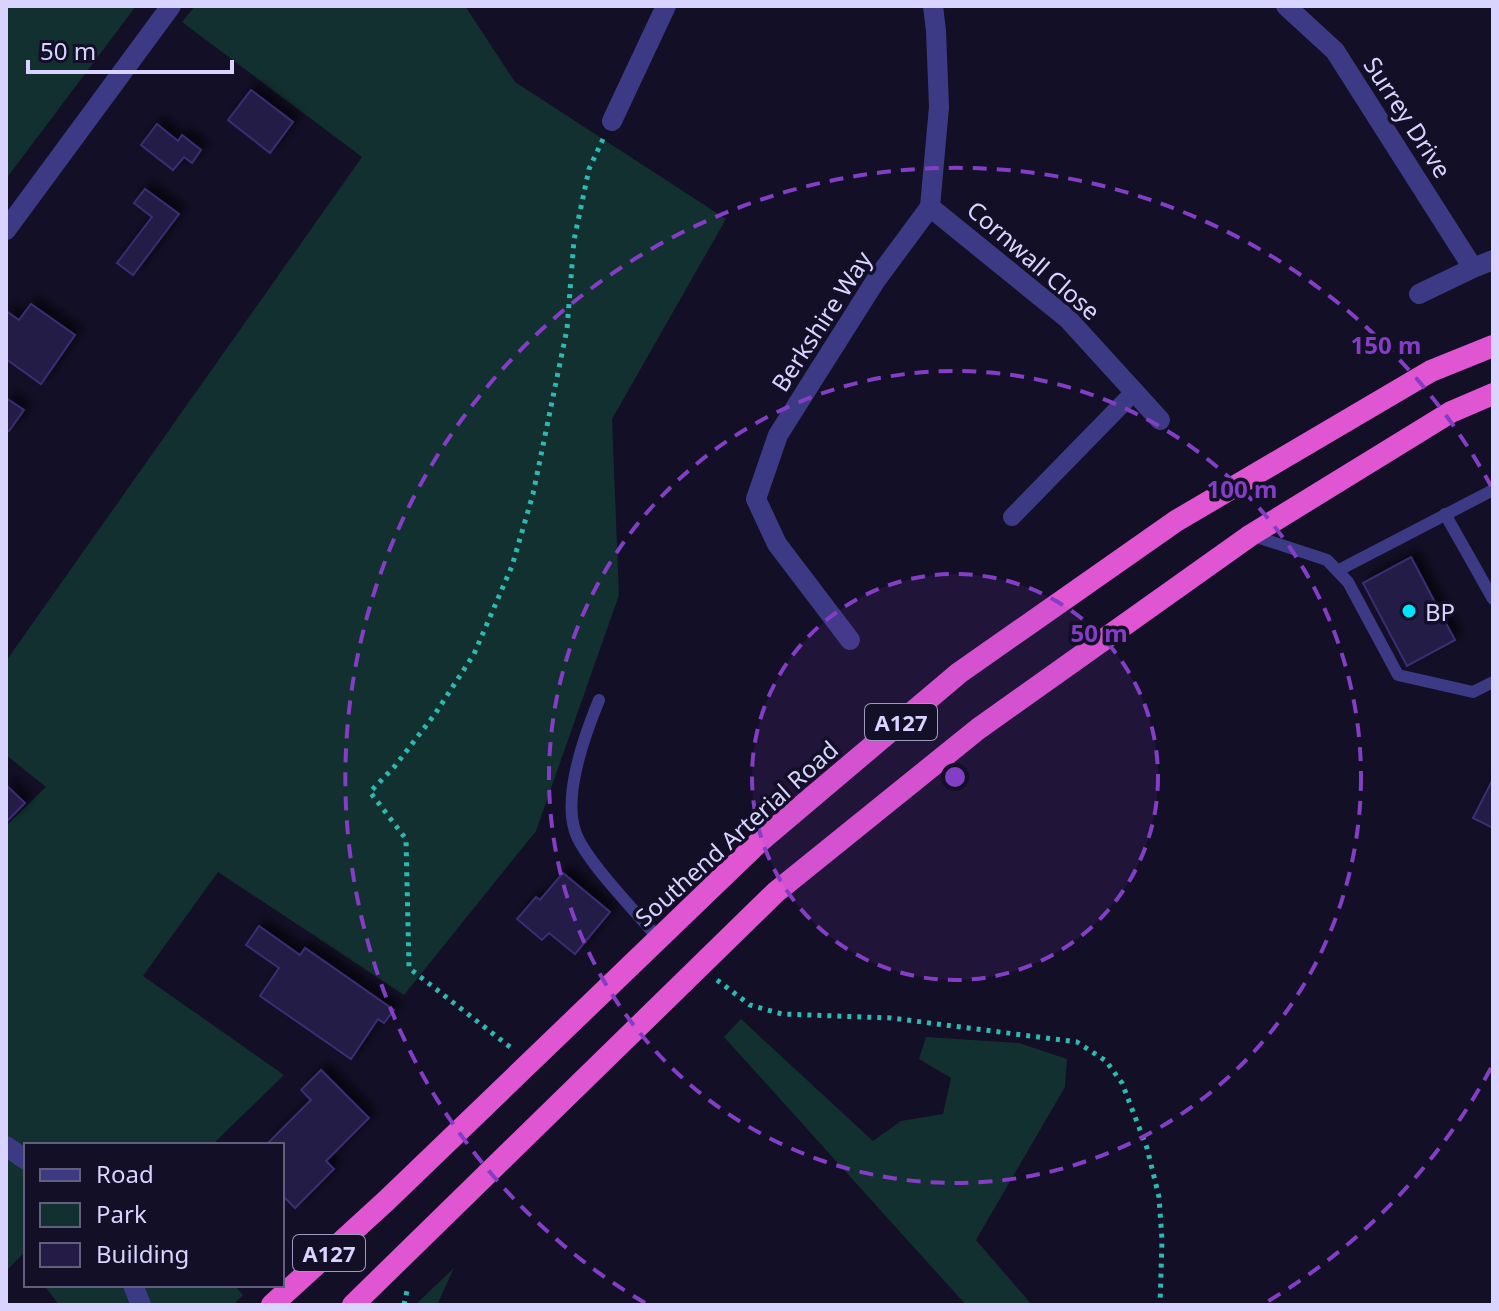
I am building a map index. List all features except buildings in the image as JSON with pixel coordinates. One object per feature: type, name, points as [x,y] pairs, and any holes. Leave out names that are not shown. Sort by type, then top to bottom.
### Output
[{"type":"highway","name":"Southend Arterial Road","points":[[272,1305],[386,1201],[759,842],[959,673],[1176,521],[1431,371],[1493,346]]},
{"type":"highway","name":"A127","points":[[353,1305],[776,892],[978,729],[1251,535],[1451,412],[1493,394]]},
{"type":"street","points":[[6,230],[171,6]]},
{"type":"street","points":[[612,121],[666,6]]},
{"type":"street","points":[[930,207],[939,107],[933,6]]},
{"type":"street","name":"Surrey Drive","points":[[1289,7],[1335,51],[1473,268]]},
{"type":"street","name":"Cornwall Close","points":[[930,207],[1068,319],[1160,420]]},
{"type":"street","name":"Berkshire Way","points":[[850,640],[777,544],[756,499],[778,435],[876,280],[930,207]]},
{"type":"street","points":[[1419,294],[1493,260]]},
{"type":"street","points":[[1012,517],[1135,391]]},
{"type":"street","points":[[6,1146],[24,1159]]},
{"type":"lane","points":[[1337,571],[1493,490]]},
{"type":"lane","points":[[1445,514],[1493,599]]},
{"type":"lane","points":[[1251,535],[1327,560],[1348,582],[1398,675],[1473,692],[1493,682]]},
{"type":"lane","points":[[599,700],[585,734],[576,772],[575,833],[658,938]]},
{"type":"path","points":[[510,1047],[409,968],[406,839],[370,792],[395,766],[435,714],[474,654],[512,566],[533,494],[567,329],[574,240],[589,169],[612,121]]},
{"type":"path","points":[[701,966],[750,1005],[782,1014],[891,1018],[1077,1042],[1106,1061],[1122,1083],[1147,1148],[1159,1197],[1162,1240],[1160,1305]]},
{"type":"path","points":[[404,1305],[410,1278]]},
{"type":"green space","points":[[6,6],[136,6],[6,179]]},
{"type":"green space","points":[[195,6],[465,6],[515,82],[726,219],[612,419],[619,595],[536,831],[404,995],[218,872],[143,976],[284,1075],[214,1143],[24,1143],[24,1253],[6,1271],[6,826],[46,787],[6,755],[6,661],[362,157],[182,22]]},
{"type":"green space","points":[[741,1019],[873,1141],[901,1121],[943,1114],[951,1078],[919,1059],[926,1037],[1019,1043],[1067,1059],[1065,1087],[976,1240],[1032,1305],[966,1305],[724,1037]]},
{"type":"green space","points":[[454,1268],[437,1305],[415,1305]]},
{"type":"green space","points":[[46,1287],[236,1287],[243,1295],[233,1305],[59,1305]]},
{"type":"place","name":"BP","points":[[1409,611]]}]
